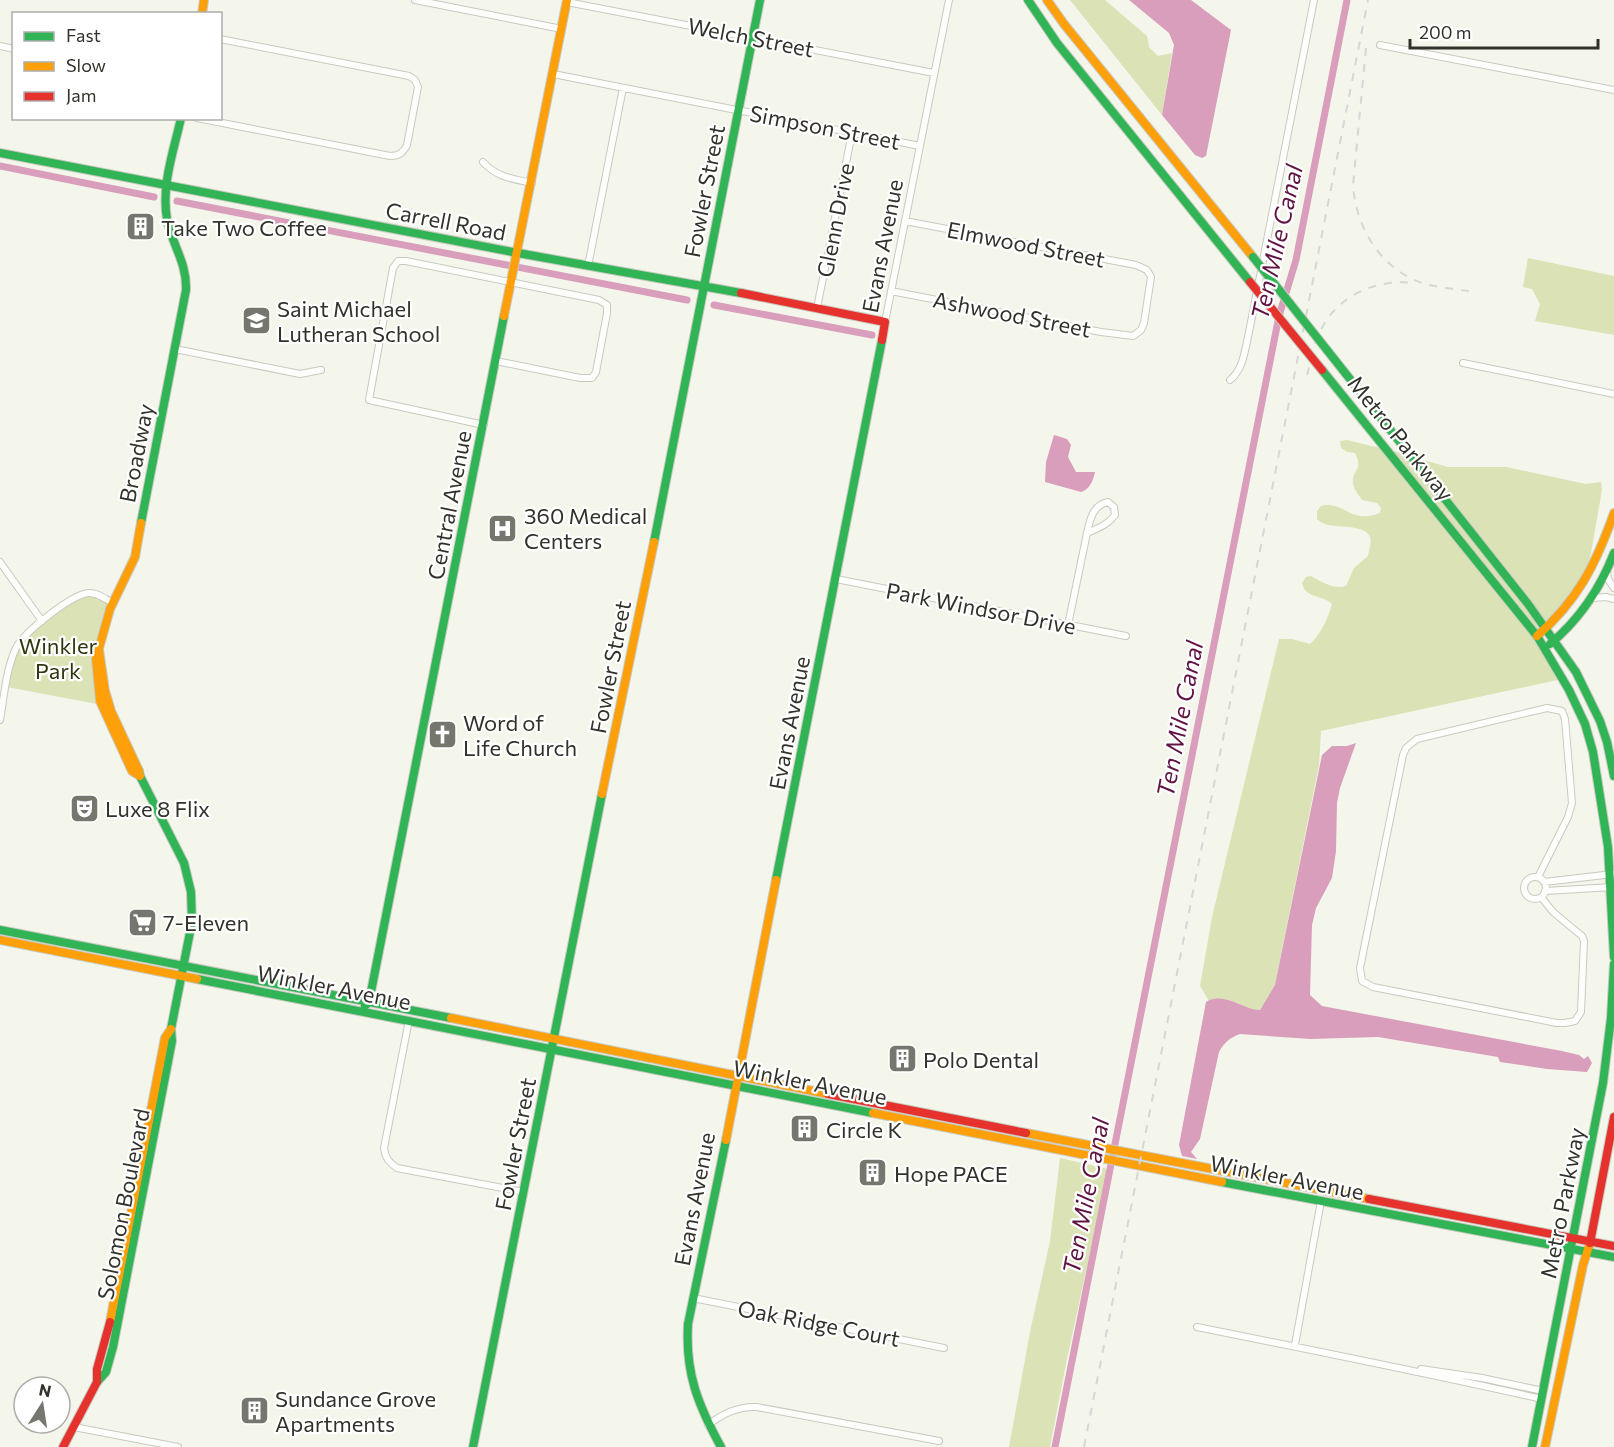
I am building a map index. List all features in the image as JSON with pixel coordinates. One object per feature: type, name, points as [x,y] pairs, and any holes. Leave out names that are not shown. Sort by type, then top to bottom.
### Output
[{"type":"street","points":[[415,0],[562,29]]},
{"type":"street","name":"Fowler Street","points":[[473,1447],[760,0]]},
{"type":"street","name":"Evans Avenue","points":[[721,1447],[694,1394],[688,1364],[687,1335],[949,0]]},
{"type":"street","name":"Metro Parkway","points":[[1028,0],[1058,43],[1545,648],[1578,707],[1593,752],[1612,874],[1614,957]]},
{"type":"street","name":"Metro Parkway","points":[[1047,0],[1375,410],[1546,629],[1576,672],[1588,694],[1607,742],[1614,776]]},
{"type":"street","points":[[1230,380],[1237,374],[1241,365],[1248,337],[1314,0]]},
{"type":"street","name":"Central Avenue","points":[[369,1002],[567,1]]},
{"type":"street","name":"Welch Street","points":[[567,1],[934,73]]},
{"type":"street","points":[[207,120],[398,156],[404,152],[407,145],[418,87],[415,80],[409,76],[222,39]]},
{"type":"street","points":[[1380,45],[1614,90]]},
{"type":"street","name":"Simpson Street","points":[[553,74],[920,146]]},
{"type":"street","points":[[588,266],[623,88]]},
{"type":"street","name":"Broadway","points":[[113,603],[135,557],[187,284],[184,262],[168,224],[166,210],[167,186],[182,120]]},
{"type":"street","name":"Glenn Drive","points":[[818,308],[852,133]]},
{"type":"street","name":"Carrell Road","points":[[0,153],[517,256],[704,286],[885,322]]},
{"type":"street","points":[[483,162],[499,175],[532,183]]},
{"type":"street","name":"Elmwood Street","points":[[905,220],[1136,265],[1147,270],[1151,277],[1146,316],[1141,330],[1133,336]]},
{"type":"street","points":[[484,425],[369,400],[395,264],[402,260],[513,279],[599,300],[607,305],[608,313],[596,372],[592,378],[580,378],[496,360]]},
{"type":"street","name":"Ashwood Street","points":[[891,291],[1101,332],[1133,336]]},
{"type":"street","points":[[175,349],[300,374],[321,370]]},
{"type":"street","points":[[1463,363],[1614,394]]},
{"type":"street","points":[[1068,625],[1087,533],[1095,510],[1100,504],[1108,502],[1114,507],[1115,515],[1111,521],[1087,533]]},
{"type":"street","points":[[1537,636],[1573,602],[1603,546],[1614,513]]},
{"type":"street","points":[[1545,648],[1568,631],[1593,598],[1614,553]]},
{"type":"street","points":[[0,562],[42,621]]},
{"type":"street","points":[[1607,572],[1608,579],[1614,588]]},
{"type":"street","name":"Park Windsor Drive","points":[[836,579],[1126,636]]},
{"type":"street","points":[[0,720],[15,650],[21,640],[42,621],[84,594],[97,594],[113,603]]},
{"type":"street","points":[[1593,598],[1614,599]]},
{"type":"street","name":"Solomon Boulevard","points":[[63,1447],[97,1382],[97,1369],[106,1340],[165,1038],[171,1029],[192,922],[189,877],[140,776],[140,768],[115,724],[108,703],[99,650],[113,603]]},
{"type":"street","points":[[1547,708],[1562,711],[1565,718],[1572,803],[1541,880],[1543,894],[1553,912],[1582,936],[1584,941],[1581,1012],[1575,1021],[1557,1023],[1373,987],[1366,984],[1360,977],[1403,755],[1406,748],[1417,739],[1547,708]]},
{"type":"street","points":[[1612,874],[1527,880],[1524,889],[1530,898],[1543,894],[1612,887]]},
{"type":"street","name":"Winkler Avenue","points":[[0,930],[554,1038],[871,1103],[1614,1246]]},
{"type":"street","name":"Winkler Avenue","points":[[0,940],[1222,1183],[1614,1257]]},
{"type":"street","name":"Metro Parkway","points":[[1532,1447],[1607,1063],[1614,964]]},
{"type":"street","points":[[357,1010],[369,1002]]},
{"type":"street","points":[[409,1020],[384,1148],[385,1156],[397,1168],[524,1192]]},
{"type":"street","name":"Metro Parkway","points":[[1545,1447],[1590,1242],[1614,1117]]},
{"type":"street","points":[[1222,1183],[1245,1182],[1253,1176]]},
{"type":"street","points":[[1295,1345],[1321,1202],[1327,1197],[1334,1196],[1374,1200]]},
{"type":"street","name":"Oak Ridge Court","points":[[693,1298],[944,1348]]},
{"type":"street","points":[[1197,1327],[1388,1364],[1482,1378],[1543,1395]]},
{"type":"street","points":[[708,1425],[718,1416],[739,1408],[757,1407],[939,1441]]},
{"type":"street","points":[[74,1427],[178,1447]]},
{"type":"green space","points":[[1070,0],[1105,0],[1147,36],[1149,47],[1158,56],[1172,53],[1162,115]]},
{"type":"green space","points":[[1528,258],[1614,276],[1614,335],[1535,321],[1540,304],[1532,289],[1523,287]]},
{"type":"green space","points":[[1347,440],[1380,448],[1534,639],[1562,679],[1321,731],[1319,765],[1275,985],[1260,1010],[1230,1001],[1209,1001],[1200,986],[1212,917],[1279,639],[1292,639],[1310,644],[1318,636],[1326,620],[1332,604],[1307,592],[1302,583],[1306,577],[1311,576],[1333,586],[1346,586],[1354,568],[1368,556],[1371,541],[1367,533],[1356,528],[1324,524],[1317,519],[1317,511],[1321,506],[1329,505],[1361,516],[1380,513],[1381,508],[1377,503],[1362,500],[1353,485],[1358,463],[1355,453],[1341,448],[1340,441]]},
{"type":"green space","points":[[1390,450],[1405,454],[1541,628],[1538,631]]},
{"type":"green space","points":[[1417,458],[1448,467],[1506,467],[1586,484],[1601,482],[1602,490],[1588,570],[1570,600],[1547,624]]},
{"type":"green space","name":"Winkler Park","points":[[89,593],[113,603],[96,659],[102,705],[7,687],[11,664],[25,636],[52,615]]},
{"type":"green space","points":[[1060,1158],[1108,1169],[1050,1447],[1009,1447],[1030,1332],[1050,1241]]},
{"type":"shaded area","points":[[1129,0],[1191,0],[1231,30],[1206,156],[1202,158],[1195,155],[1162,115],[1174,45],[1169,33]]},
{"type":"shaded area","points":[[1054,435],[1067,439],[1071,445],[1068,457],[1076,472],[1095,472],[1091,484],[1084,491],[1045,482],[1046,462]]},
{"type":"shaded area","points":[[1356,743],[1337,803],[1336,851],[1332,878],[1316,908],[1312,925],[1310,995],[1322,1006],[1562,1051],[1579,1055],[1584,1059],[1588,1056],[1592,1063],[1587,1072],[1547,1069],[1500,1062],[1498,1057],[1378,1037],[1310,1039],[1240,1034],[1227,1041],[1219,1052],[1200,1139],[1191,1152],[1197,1159],[1182,1156],[1179,1145],[1206,1002],[1213,999],[1227,1000],[1260,1010],[1275,985],[1322,755],[1332,746],[1347,746]]},
{"type":"waterway","name":"Ten Mile Canal","points":[[1055,1447],[1279,316],[1296,260],[1347,0]]},
{"type":"waterway","points":[[0,166],[154,197]]},
{"type":"waterway","points":[[177,201],[687,300]]},
{"type":"waterway","points":[[714,305],[872,335]]},
{"type":"railway","points":[[1084,1447],[1368,0]]},
{"type":"railway","points":[[1366,48],[1353,185],[1355,201],[1365,231],[1383,257],[1407,276],[1428,285],[1473,292]]},
{"type":"railway","points":[[1307,375],[1320,333],[1326,321],[1343,302],[1353,295],[1376,286],[1401,282],[1413,283]]},
{"type":"traffic: fast","points":[[654,542],[760,0]]},
{"type":"traffic: fast","points":[[1028,0],[1057,43],[1250,282]]},
{"type":"traffic: fast","points":[[141,523],[186,290],[182,262],[169,228],[166,206],[169,168],[181,120]]},
{"type":"traffic: fast","points":[[0,153],[518,253],[741,293]]},
{"type":"traffic: fast","points":[[1253,257],[1327,350]]},
{"type":"traffic: fast","points":[[365,1006],[369,1002],[504,316]]},
{"type":"traffic: fast","points":[[776,880],[882,340]]},
{"type":"traffic: fast","points":[[1327,350],[1528,604],[1576,672],[1600,721],[1614,776]]},
{"type":"traffic: fast","points":[[1322,370],[1537,636],[1569,690],[1585,724],[1593,752],[1608,847],[1614,957]]},
{"type":"traffic: fast","points":[[1550,644],[1571,624],[1588,603],[1614,553]]},
{"type":"traffic: fast","points":[[97,1382],[106,1372],[113,1347],[172,1041],[171,1029],[192,922],[191,892],[184,863],[139,771]]},
{"type":"traffic: fast","points":[[473,1447],[602,794]]},
{"type":"traffic: fast","points":[[0,930],[451,1018]]},
{"type":"traffic: fast","points":[[1532,1447],[1603,1083],[1611,1018],[1614,964]]},
{"type":"traffic: fast","points":[[197,979],[873,1113]]},
{"type":"traffic: fast","points":[[721,1447],[695,1388],[689,1358],[688,1324],[726,1140]]},
{"type":"traffic: fast","points":[[1222,1182],[1614,1257]]},
{"type":"traffic: slow","points":[[202,12],[204,0]]},
{"type":"traffic: slow","points":[[504,316],[567,0]]},
{"type":"traffic: slow","points":[[1047,0],[1253,257]]},
{"type":"traffic: slow","points":[[1537,636],[1575,595],[1593,565],[1614,513]]},
{"type":"traffic: slow","points":[[140,776],[132,771],[100,701],[96,659],[110,609],[135,557],[141,523]]},
{"type":"traffic: slow","points":[[602,794],[654,542]]},
{"type":"traffic: slow","points":[[99,650],[105,691],[111,711],[139,771]]},
{"type":"traffic: slow","points":[[726,1140],[776,880]]},
{"type":"traffic: slow","points":[[0,940],[197,979]]},
{"type":"traffic: slow","points":[[451,1018],[828,1094]]},
{"type":"traffic: slow","points":[[110,1322],[165,1038],[171,1029]]},
{"type":"traffic: slow","points":[[873,1113],[1222,1182]]},
{"type":"traffic: slow","points":[[1026,1133],[1369,1199]]},
{"type":"traffic: slow","points":[[1545,1447],[1583,1265],[1590,1243]]},
{"type":"traffic: jam","points":[[1250,282],[1322,370]]},
{"type":"traffic: jam","points":[[741,293],[885,322],[882,340]]},
{"type":"traffic: jam","points":[[828,1094],[1026,1133]]},
{"type":"traffic: jam","points":[[1590,1243],[1614,1117]]},
{"type":"traffic: jam","points":[[1369,1199],[1614,1246]]},
{"type":"traffic: jam","points":[[63,1447],[97,1382],[97,1369],[110,1322]]},
{"type":"place","name":"Take Two Coffee","points":[[140,227]]},
{"type":"place","name":"Saint Michael Lutheran School","points":[[256,321]]},
{"type":"place","name":"360 Medical Centers","points":[[503,528]]},
{"type":"place","name":"Word of Life Church","points":[[442,735]]},
{"type":"place","name":"Luxe 8 Flix","points":[[84,808]]},
{"type":"place","name":"7-Eleven","points":[[142,922]]},
{"type":"place","name":"Polo Dental","points":[[902,1059]]},
{"type":"place","name":"Circle K","points":[[805,1129]]},
{"type":"place","name":"Hope PACE","points":[[873,1173]]},
{"type":"place","name":"Sundance Grove Apartments","points":[[254,1411]]}]
